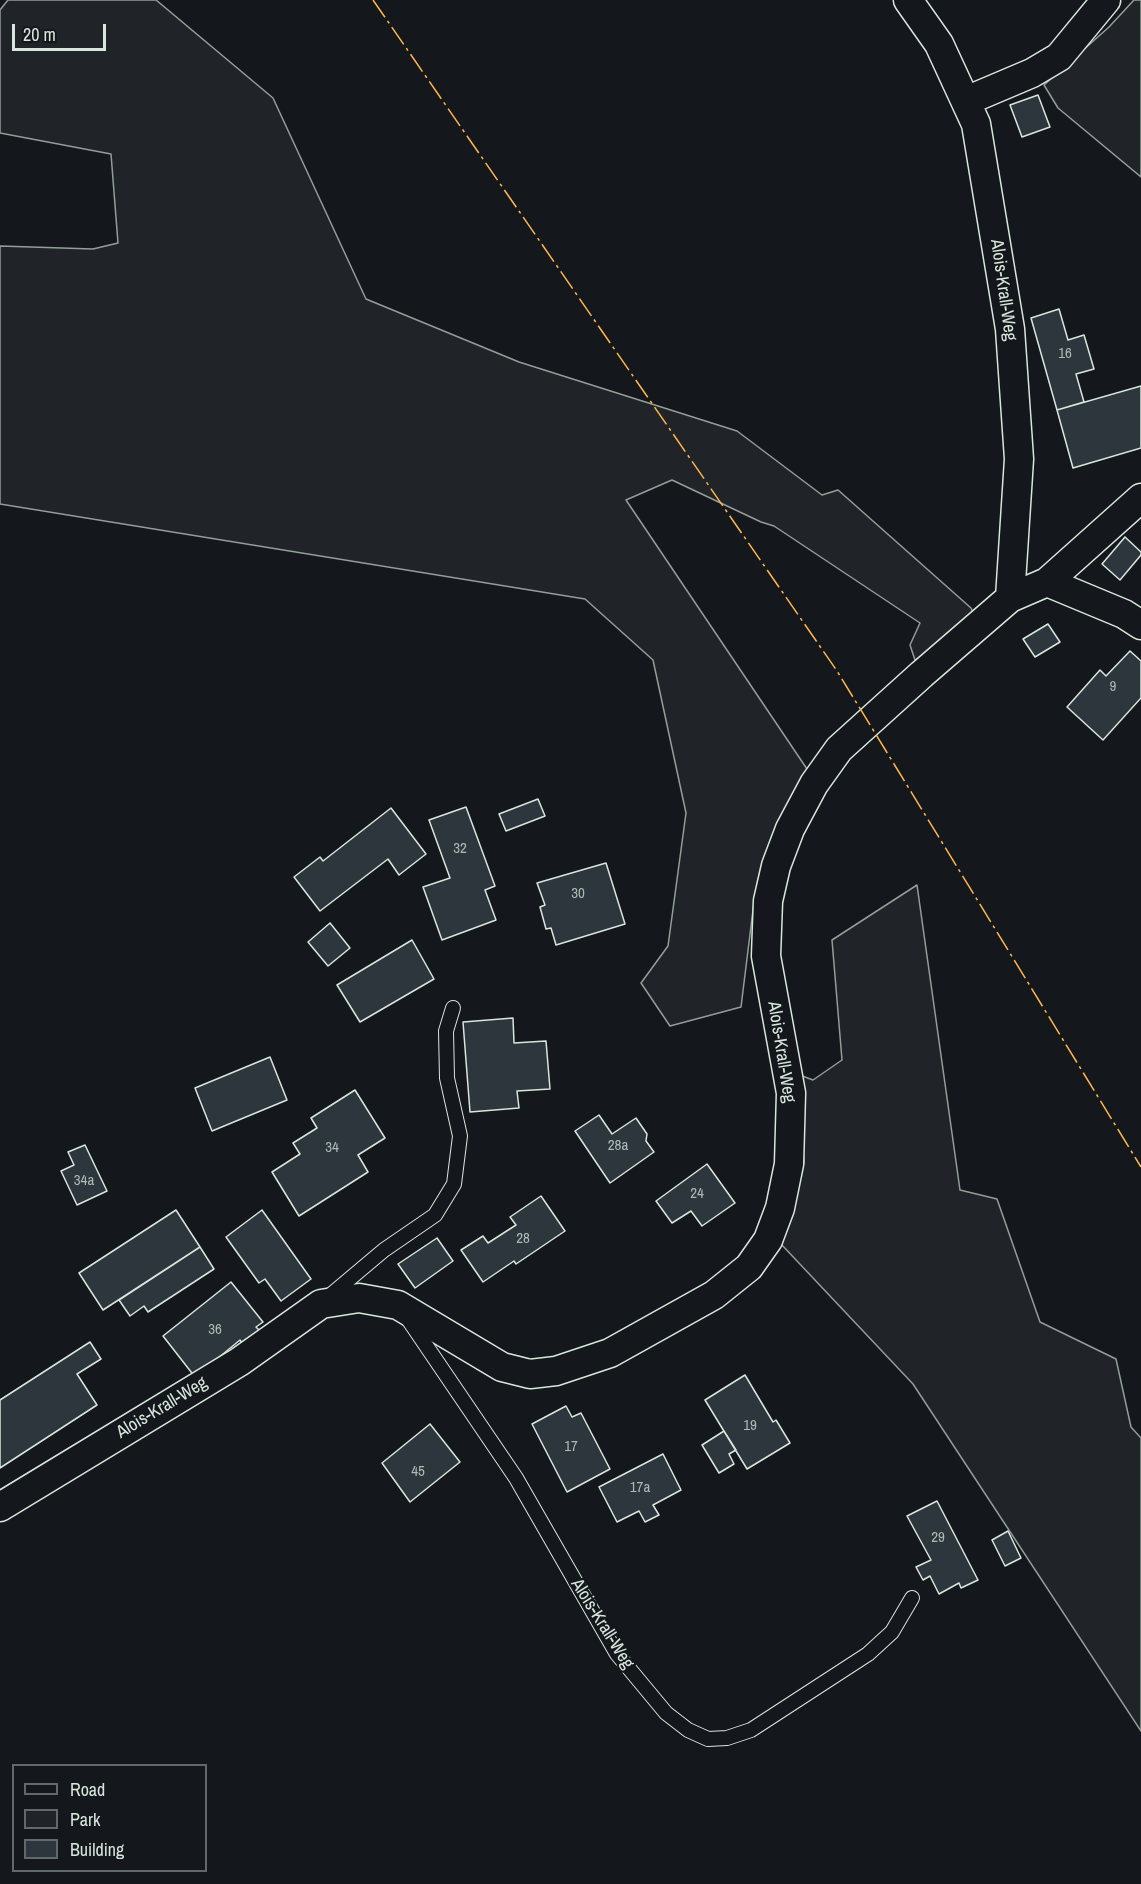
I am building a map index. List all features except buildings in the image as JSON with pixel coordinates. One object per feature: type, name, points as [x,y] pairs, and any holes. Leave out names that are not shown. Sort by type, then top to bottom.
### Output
[{"type":"street","name":"Alois-Krall-Weg","points":[[908,0],[939,44],[976,124],[1010,329],[1019,459],[1010,598]]},
{"type":"street","points":[[966,101],[1032,72],[1059,57],[1106,0]]},
{"type":"street","name":"Alois-Krall-Weg","points":[[0,1507],[238,1362],[321,1304],[359,1298],[398,1305],[502,1367],[530,1374],[556,1371],[610,1353],[714,1295],[749,1267],[768,1240],[780,1208],[789,1164],[791,1093],[766,956],[768,901],[776,866],[790,830],[814,784],[839,749],[1010,598],[1047,582],[1141,498]]},
{"type":"street","points":[[1047,582],[1124,614],[1141,625]]},
{"type":"lane","name":"Alois-Krall-Weg","points":[[321,1304],[384,1250],[435,1215],[454,1184],[460,1136],[447,1077],[446,1031],[453,1008]]},
{"type":"lane","name":"Alois-Krall-Weg","points":[[398,1305],[516,1478],[617,1654],[666,1713],[688,1730],[708,1739],[727,1738],[752,1730],[868,1654],[892,1632],[912,1598]]},
{"type":"green space","points":[[8,0],[156,0],[273,98],[366,299],[519,362],[737,431],[822,495],[838,490],[971,608],[975,617],[916,663],[910,645],[920,623],[774,526],[672,480],[626,500],[807,769],[754,902],[741,1007],[670,1026],[641,983],[668,946],[686,813],[653,660],[585,599],[0,504],[0,246],[93,249],[118,243],[111,154],[0,133],[0,10]]},
{"type":"green space","points":[[1134,0],[1141,0],[1141,177],[1058,108],[1044,85],[1109,27]]},
{"type":"green space","points":[[917,885],[960,1190],[997,1199],[1040,1322],[1116,1359],[1131,1427],[1141,1438],[1141,1731],[913,1384],[781,1244],[804,1162],[797,1074],[813,1080],[842,1060],[832,940]]},
{"type":"power","points":[[373,0],[837,671],[1141,1167]]}]
